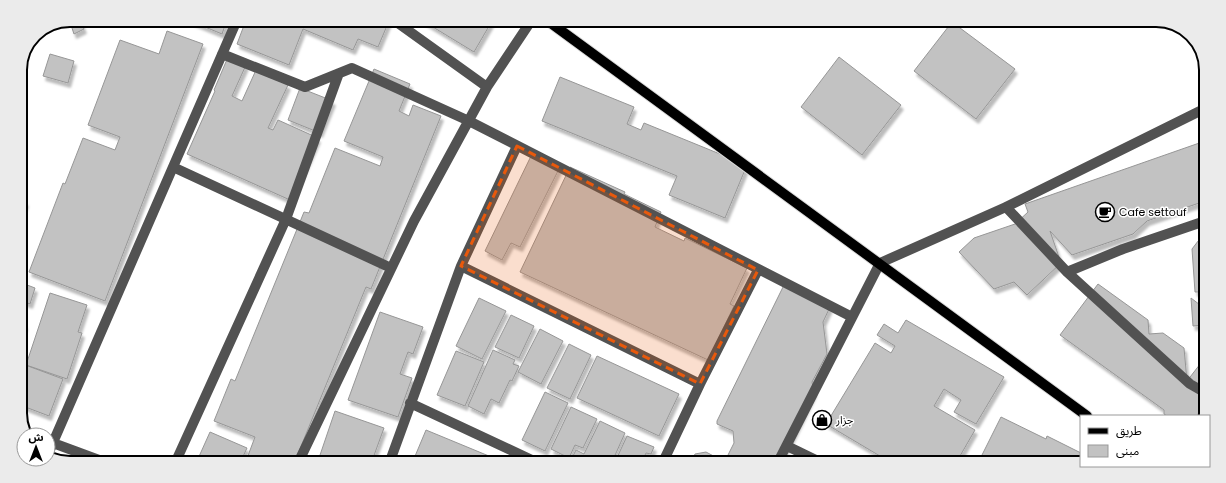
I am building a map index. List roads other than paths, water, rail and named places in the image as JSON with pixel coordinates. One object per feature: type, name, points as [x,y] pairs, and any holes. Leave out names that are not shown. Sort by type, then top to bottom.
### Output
[{"type":"main road","points":[[556,27],[1086,415]]},
{"type":"street","points":[[56,436],[234,27]]},
{"type":"street","points":[[403,27],[487,87]]},
{"type":"street","points":[[301,456],[414,221],[487,87],[527,27]]},
{"type":"street","points":[[222,54],[305,87],[352,68],[469,121],[852,317]]},
{"type":"street","points":[[178,456],[286,219],[340,73]]},
{"type":"street","points":[[781,456],[880,263],[1006,207],[1199,111]]},
{"type":"street","points":[[392,456],[461,266],[517,146]]},
{"type":"street","points":[[172,167],[391,268]]},
{"type":"street","points":[[1006,207],[1067,272],[1190,384],[1199,389]]},
{"type":"street","points":[[1067,272],[1123,249],[1199,223]]},
{"type":"street","points":[[461,266],[700,384]]},
{"type":"street","points":[[666,456],[700,384],[758,270]]},
{"type":"street","points":[[410,403],[521,456]]},
{"type":"street","points":[[56,444],[88,456]]},
{"type":"street","points":[[787,446],[808,456]]},
{"type":"place","name":"Cafe settouf","points":[[1105,212]]},
{"type":"place","name":"جزار","points":[[822,420]]}]
